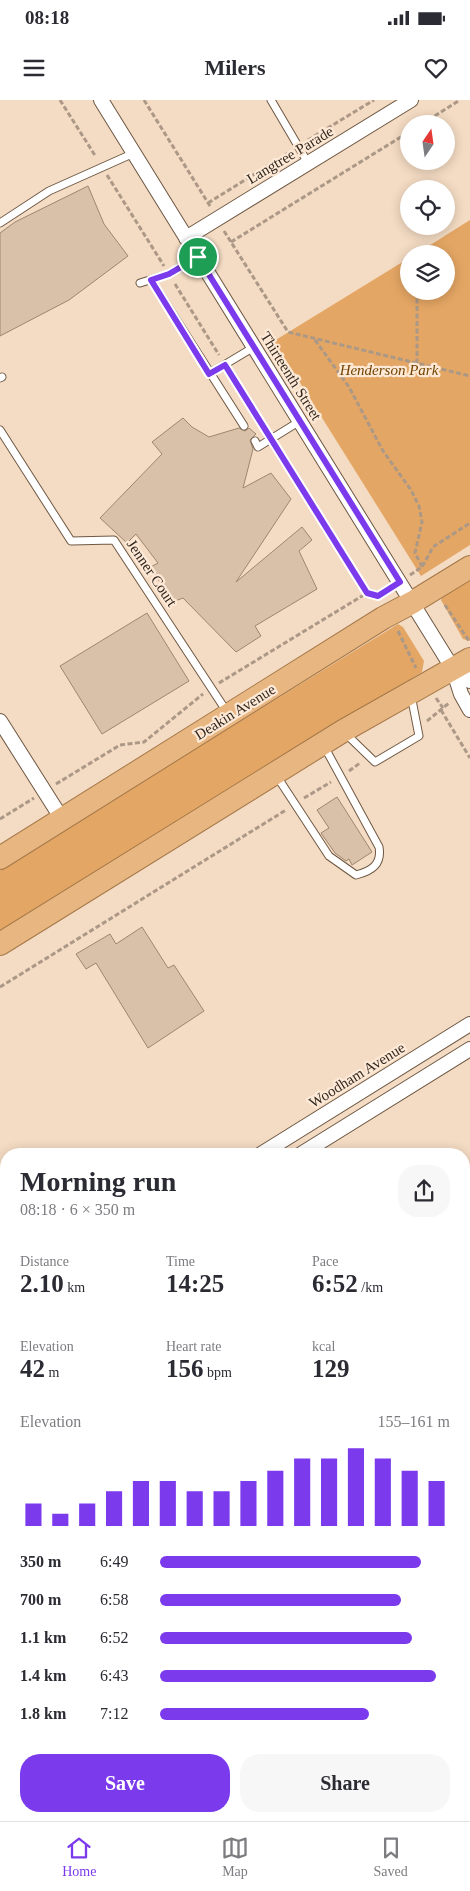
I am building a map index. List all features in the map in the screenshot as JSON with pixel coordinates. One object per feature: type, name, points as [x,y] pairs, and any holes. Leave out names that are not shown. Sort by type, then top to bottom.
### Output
[{"type":"highway","name":"Deakin Avenue","points":[[0,858],[229,716],[383,605],[413,602],[470,567]]},
{"type":"highway","points":[[0,944],[343,731],[418,688],[464,670]]},
{"type":"street","name":"Thirteenth Street","points":[[101,100],[400,582],[464,670],[461,694],[470,710]]},
{"type":"street","name":"Langtree Parade","points":[[186,238],[411,100]]},
{"type":"street","points":[[0,721],[43,792],[62,819]]},
{"type":"street","name":"Woodham Avenue","points":[[271,1148],[470,1024]]},
{"type":"street","points":[[311,1148],[470,1049]]},
{"type":"lane","points":[[271,100],[308,163]]},
{"type":"lane","points":[[0,223],[49,191],[134,153]]},
{"type":"lane","points":[[140,284],[169,274],[198,257]]},
{"type":"lane","points":[[151,280],[209,374],[244,426]]},
{"type":"lane","points":[[209,374],[254,348]]},
{"type":"lane","points":[[255,441],[258,447],[300,421]]},
{"type":"lane","name":"Jenner Court","points":[[0,430],[71,541],[114,540],[229,716]]},
{"type":"lane","points":[[343,731],[375,762],[390,754],[419,736],[418,688]]},
{"type":"lane","points":[[275,774],[329,856],[356,875],[368,872],[376,865],[380,857],[379,847],[322,744]]},
{"type":"path","points":[[60,100],[367,593],[383,605],[418,688],[442,709],[470,758]]},
{"type":"path","points":[[144,100],[288,332],[470,376]]},
{"type":"path","points":[[436,115],[460,100]]},
{"type":"path","points":[[231,242],[400,138]]},
{"type":"path","points":[[417,300],[418,363]]},
{"type":"path","points":[[315,340],[348,386],[383,451],[411,490],[419,506],[422,522],[415,553],[422,567]]},
{"type":"path","points":[[383,605],[400,582],[422,567],[433,547],[470,523]]},
{"type":"path","points":[[0,819],[120,745],[144,742],[211,687],[367,593]]},
{"type":"path","points":[[418,728],[461,694]]},
{"type":"path","points":[[0,987],[370,757]]},
{"type":"green space","name":"Henderson Park","points":[[470,220],[470,545],[421,576],[274,341],[400,264],[400,300],[455,300],[455,245],[430,245],[446,235],[455,235],[455,229]]},
{"type":"green space","points":[[470,578],[470,641],[463,639],[441,600],[442,596]]},
{"type":"green space","points":[[398,624],[403,627],[424,661],[422,672],[0,933],[0,869]]},
{"type":"building","points":[[88,186],[104,224],[128,256],[69,300],[0,336],[0,233],[15,222]]},
{"type":"building","points":[[183,418],[192,427],[209,437],[239,428],[245,431],[249,428],[256,434],[250,440],[253,449],[243,488],[271,473],[291,499],[236,582],[302,527],[312,540],[299,551],[317,589],[255,626],[261,636],[236,652],[183,598],[175,601],[149,568],[158,563],[136,534],[127,543],[100,518],[162,454],[152,442]]},
{"type":"building","points":[[147,613],[189,681],[102,734],[60,666]]},
{"type":"building","points":[[337,797],[372,852],[352,865],[349,859],[346,861],[335,853],[321,833],[329,828],[317,810]]},
{"type":"building","points":[[142,927],[168,968],[174,965],[204,1011],[148,1048],[96,963],[86,969],[76,954],[110,934],[116,944]]},
{"type":"route","points":[[198,257],[400,582],[378,596],[367,593],[225,365],[209,374],[151,280],[169,274],[198,257]]}]
